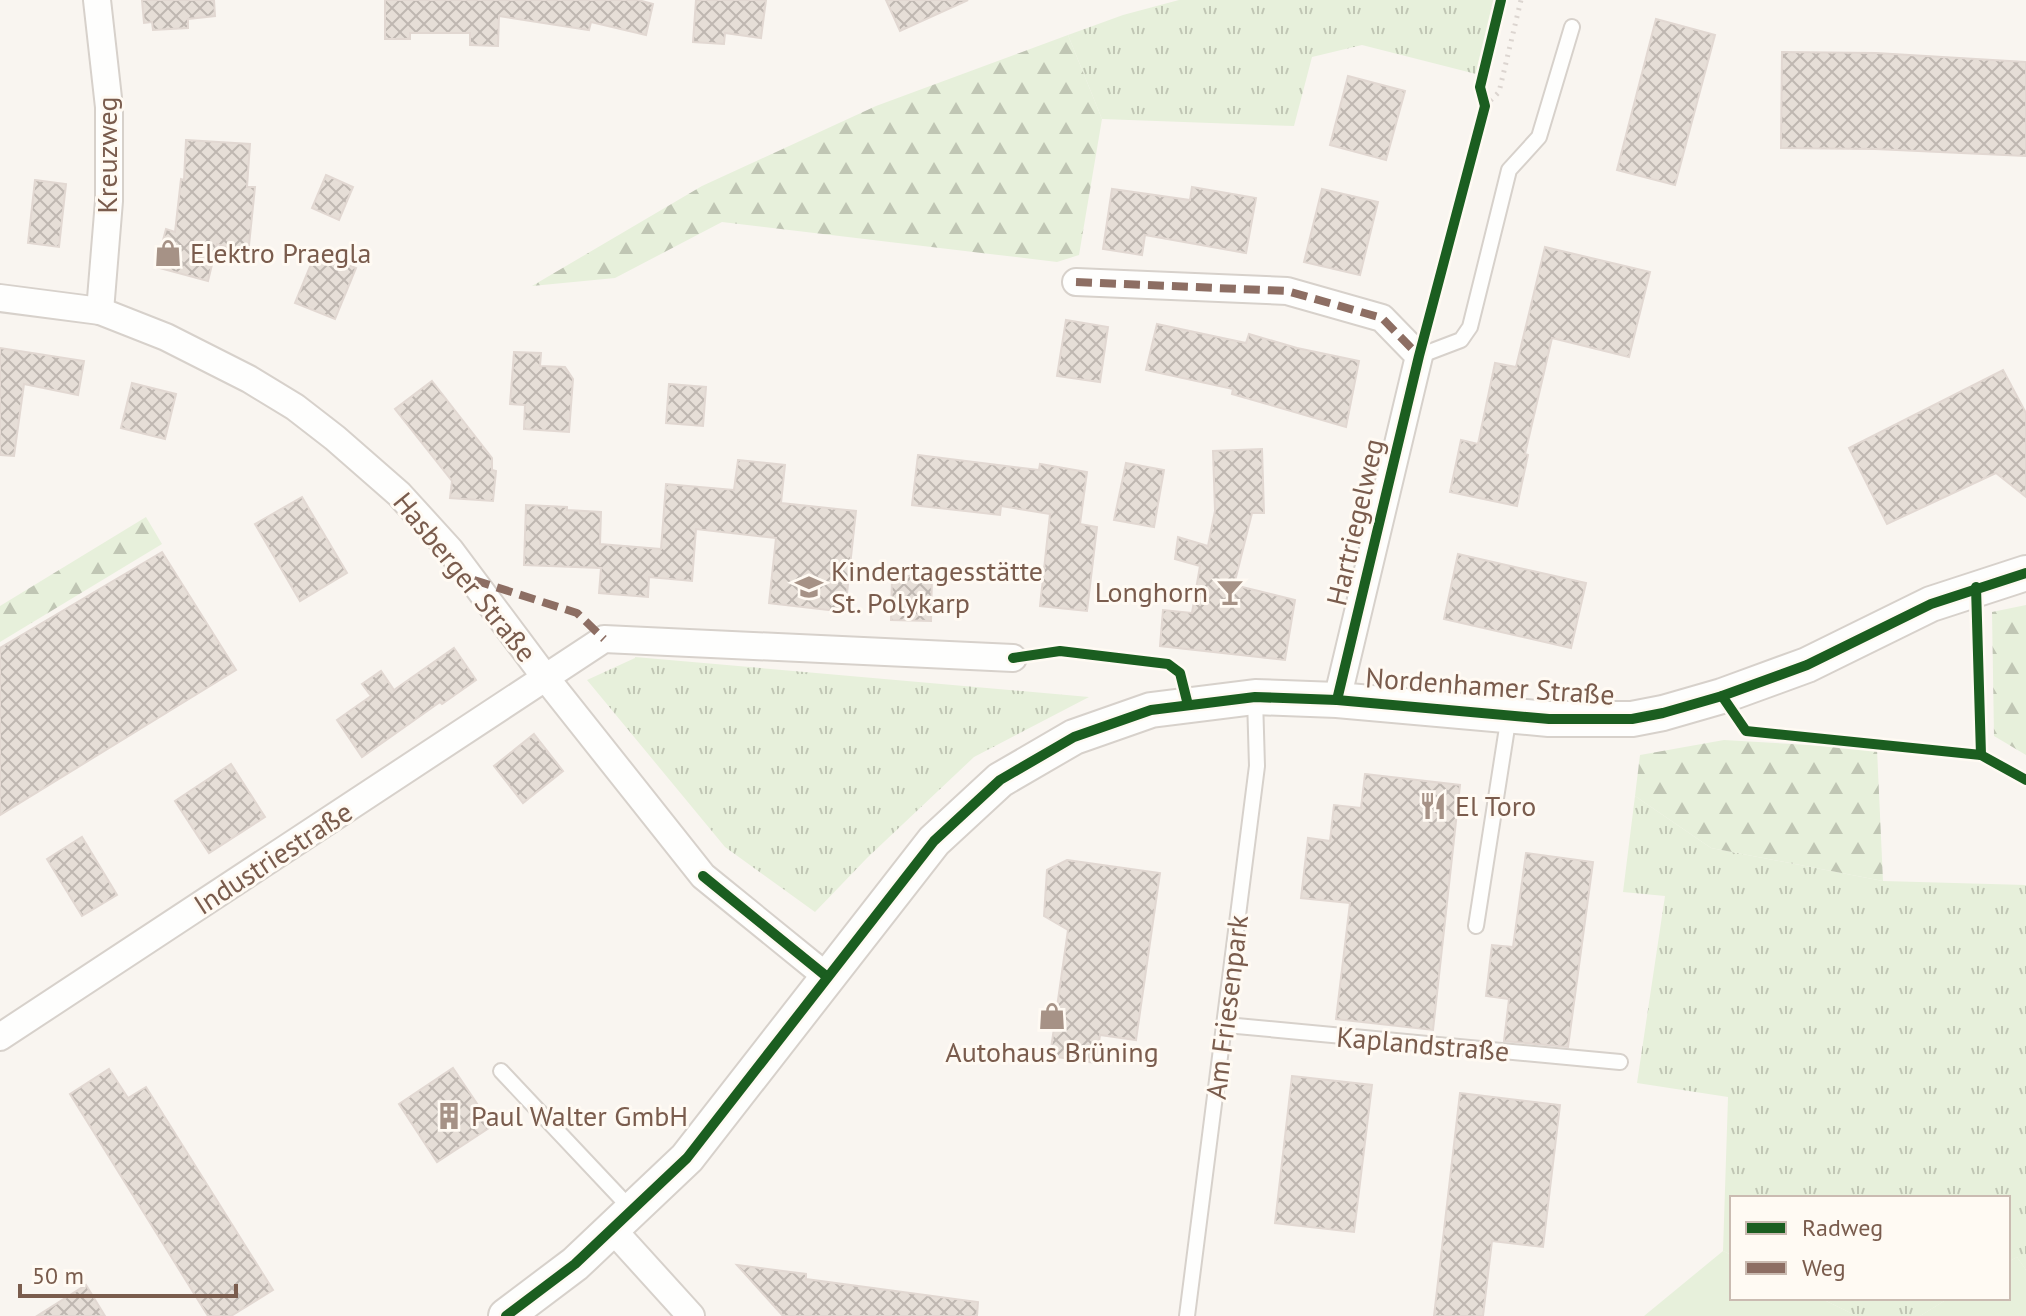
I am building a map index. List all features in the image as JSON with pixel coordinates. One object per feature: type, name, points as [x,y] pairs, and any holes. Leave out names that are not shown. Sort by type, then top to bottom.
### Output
[{"type":"street","name":"Kreuzweg","points":[[97,0],[109,107],[109,201],[100,311]]},
{"type":"street","points":[[1076,282],[1287,291],[1382,318],[1419,356]]},
{"type":"street","name":"Hasberger Straße","points":[[0,298],[100,311],[166,337],[249,379],[295,407],[335,438],[399,494],[450,550],[545,677],[703,876],[826,976]]},
{"type":"street","name":"Hartriegelweg","points":[[1337,700],[1419,356]]},
{"type":"street","name":"Nordenhamer Straße","points":[[506,1316],[575,1264],[687,1158],[934,841],[1000,780],[1074,737],[1151,710],[1255,697],[1337,700],[1549,719],[1618,719],[1663,713],[1722,696],[1807,665],[1931,604],[2026,573]]},
{"type":"street","name":"Hasberger Straße","points":[[545,677],[604,639],[1013,658]]},
{"type":"street","name":"Industriestraße","points":[[0,1037],[545,677]]},
{"type":"street","points":[[623,1220],[691,1316]]},
{"type":"lane","points":[[1419,356],[1461,340],[1470,327],[1509,170],[1539,137],[1572,27]]},
{"type":"lane","name":"Am Friesenpark","points":[[1187,1316],[1257,766],[1255,697]]},
{"type":"lane","points":[[1476,926],[1509,715]]},
{"type":"lane","name":"Kaplandstraße","points":[[1226,1025],[1620,1062]]},
{"type":"lane","points":[[501,1071],[623,1220]]},
{"type":"path","points":[[1484,101],[1499,92],[1521,0]]},
{"type":"green space","points":[[1179,0],[1498,0],[1480,75],[1362,45],[1312,57],[1294,126],[1102,119],[1068,35],[1123,15]]},
{"type":"green space","points":[[1068,35],[1102,119],[1079,255],[1057,262],[722,222],[615,278],[532,286],[702,186],[876,106]]},
{"type":"green space","points":[[146,517],[162,544],[0,642],[0,606]]},
{"type":"green space","points":[[2026,605],[2026,755],[1994,736],[1992,612]]},
{"type":"green space","points":[[635,658],[1089,697],[974,757],[815,912],[725,847],[587,680]]},
{"type":"green space","points":[[1724,740],[1877,749],[1883,881],[1711,848],[1635,796],[1640,755]]},
{"type":"green space","points":[[1635,796],[1711,848],[1883,881],[2026,885],[2026,1270],[2017,1257],[2010,1261],[2010,1196],[1730,1196],[1730,1254],[1723,1251],[1728,1097],[1637,1083],[1665,896],[1623,892]]},
{"type":"green space","points":[[1723,1251],[1730,1254],[1730,1300],[1824,1300],[1857,1316],[1644,1316]]},
{"type":"green space","points":[[2017,1257],[2026,1270],[2026,1316],[1920,1316],[1946,1300],[2010,1300],[2010,1261]]},
{"type":"green space","points":[[1824,1300],[1946,1300],[1920,1316],[1857,1316]]},
{"type":"building","points":[[142,0],[214,0],[215,16],[188,19],[188,28],[153,30],[152,22],[144,23]]},
{"type":"building","points":[[385,0],[638,0],[653,4],[646,35],[591,22],[589,30],[499,16],[498,46],[470,45],[470,33],[410,33],[410,39],[385,39]]},
{"type":"building","points":[[696,0],[766,0],[761,38],[725,33],[724,44],[693,42]]},
{"type":"building","points":[[886,0],[968,0],[900,31]]},
{"type":"building","points":[[1656,19],[1715,35],[1675,185],[1617,170]]},
{"type":"building","points":[[1782,52],[1876,53],[2026,62],[2026,156],[1781,148]]},
{"type":"building","points":[[1348,76],[1405,91],[1386,160],[1330,145]]},
{"type":"building","points":[[186,140],[250,144],[247,187],[255,187],[248,255],[217,244],[208,281],[156,267],[166,229],[175,232],[181,179],[184,180]]},
{"type":"building","points":[[326,175],[353,187],[339,220],[312,208]]},
{"type":"building","points":[[35,180],[66,184],[59,247],[28,243]]},
{"type":"building","points":[[1192,187],[1256,198],[1246,253],[1145,235],[1142,255],[1103,249],[1112,189],[1190,200]]},
{"type":"building","points":[[1322,189],[1378,202],[1360,275],[1304,262]]},
{"type":"building","points":[[1545,247],[1650,272],[1629,357],[1552,338],[1525,454],[1528,455],[1517,506],[1450,492],[1461,440],[1478,444],[1495,363],[1516,367]]},
{"type":"building","points":[[316,252],[356,268],[335,319],[295,303]]},
{"type":"building","points":[[1066,320],[1108,327],[1100,382],[1057,376]]},
{"type":"building","points":[[1157,324],[1246,343],[1249,334],[1359,361],[1346,427],[1232,394],[1233,389],[1146,370]]},
{"type":"building","points":[[0,348],[84,361],[78,395],[24,384],[14,456],[0,455]]},
{"type":"building","points":[[514,352],[541,353],[540,366],[565,367],[573,379],[569,432],[524,429],[525,405],[510,404]]},
{"type":"building","points":[[2003,370],[2026,413],[2026,497],[1996,473],[1887,524],[1849,448]]},
{"type":"building","points":[[432,381],[492,458],[492,470],[496,471],[493,501],[450,498],[452,481],[395,409]]},
{"type":"building","points":[[132,383],[176,394],[165,439],[121,428]]},
{"type":"building","points":[[669,384],[706,387],[703,426],[666,423]]},
{"type":"building","name":"Longhorn","points":[[1262,449],[1264,513],[1252,513],[1234,585],[1295,600],[1285,660],[1160,646],[1163,610],[1192,613],[1200,566],[1175,559],[1178,537],[1208,546],[1215,511],[1213,451]]},
{"type":"building","points":[[918,455],[1039,470],[1040,464],[1087,472],[1080,524],[1097,527],[1087,611],[1040,606],[1050,514],[1001,506],[1000,515],[912,505]]},
{"type":"building","points":[[738,460],[785,465],[781,503],[856,511],[845,612],[769,603],[776,538],[696,529],[692,581],[649,577],[648,597],[599,593],[601,568],[524,565],[526,505],[601,512],[600,544],[661,549],[666,484],[734,490]]},
{"type":"building","points":[[1126,463],[1164,470],[1154,527],[1114,520]]},
{"type":"building","points":[[302,497],[347,573],[300,601],[255,524]]},
{"type":"building","points":[[162,552],[236,670],[0,815],[0,648]]},
{"type":"building","points":[[1458,554],[1586,583],[1571,648],[1444,619]]},
{"type":"building","points":[[892,576],[932,576],[931,621],[891,620]]},
{"type":"building","points":[[454,648],[476,680],[362,757],[337,720],[371,696],[362,684],[381,671],[394,690]]},
{"type":"building","points":[[534,734],[563,771],[523,803],[494,766]]},
{"type":"building","points":[[231,764],[265,817],[209,853],[175,801]]},
{"type":"building","points":[[1365,774],[1460,785],[1433,1030],[1336,1019],[1350,903],[1301,898],[1308,838],[1330,841],[1334,805],[1361,808]]},
{"type":"building","points":[[82,837],[117,895],[82,916],[47,859]]},
{"type":"building","points":[[1526,853],[1593,862],[1568,1047],[1504,1041],[1509,999],[1486,996],[1492,945],[1513,947]]},
{"type":"building","points":[[1067,860],[1160,873],[1136,1040],[1100,1035],[1096,1063],[1050,1056],[1068,930],[1044,916],[1047,870]]},
{"type":"building","name":"Paul Walter GmbH","points":[[453,1068],[492,1126],[437,1162],[399,1104]]},
{"type":"building","points":[[109,1069],[128,1098],[146,1087],[273,1290],[231,1316],[208,1316],[70,1094]]},
{"type":"building","points":[[1292,1076],[1372,1085],[1354,1232],[1275,1223]]},
{"type":"building","points":[[1460,1093],[1560,1105],[1543,1247],[1492,1241],[1483,1316],[1434,1316]]},
{"type":"building","points":[[737,1265],[806,1274],[806,1279],[978,1302],[977,1316],[783,1316]]},
{"type":"building","points":[[86,1285],[105,1316],[37,1316]]},
{"type":"marked path","points":[[1076,282],[1287,291],[1382,318],[1419,356],[1421,351]]},
{"type":"marked path","points":[[474,580],[577,613],[604,639]]},
{"type":"cycle path","points":[[1337,700],[1419,356],[1485,106],[1480,87],[1501,0]]},
{"type":"cycle path","points":[[506,1316],[575,1264],[687,1158],[934,841],[1000,780],[1074,737],[1151,710],[1255,697],[1337,700],[1549,719],[1632,719],[1722,696],[1807,665],[1931,604],[2026,573]]},
{"type":"cycle path","points":[[1976,587],[1981,755]]},
{"type":"cycle path","points":[[1013,658],[1060,651],[1168,664],[1180,673],[1188,705]]},
{"type":"cycle path","points":[[1722,696],[1746,731],[1981,755],[2026,780]]},
{"type":"cycle path","points":[[703,876],[826,976]]},
{"type":"place","name":"Elektro Praegla","points":[[168,253]]},
{"type":"place","name":"Kindertagesstätte St. Polykarp","points":[[809,587]]},
{"type":"place","name":"Longhorn","points":[[1230,592]]},
{"type":"place","name":"El Toro","points":[[1433,806]]},
{"type":"place","name":"Autohaus Brüning","points":[[1052,1016]]},
{"type":"place","name":"Paul Walter GmbH","points":[[449,1116]]}]
